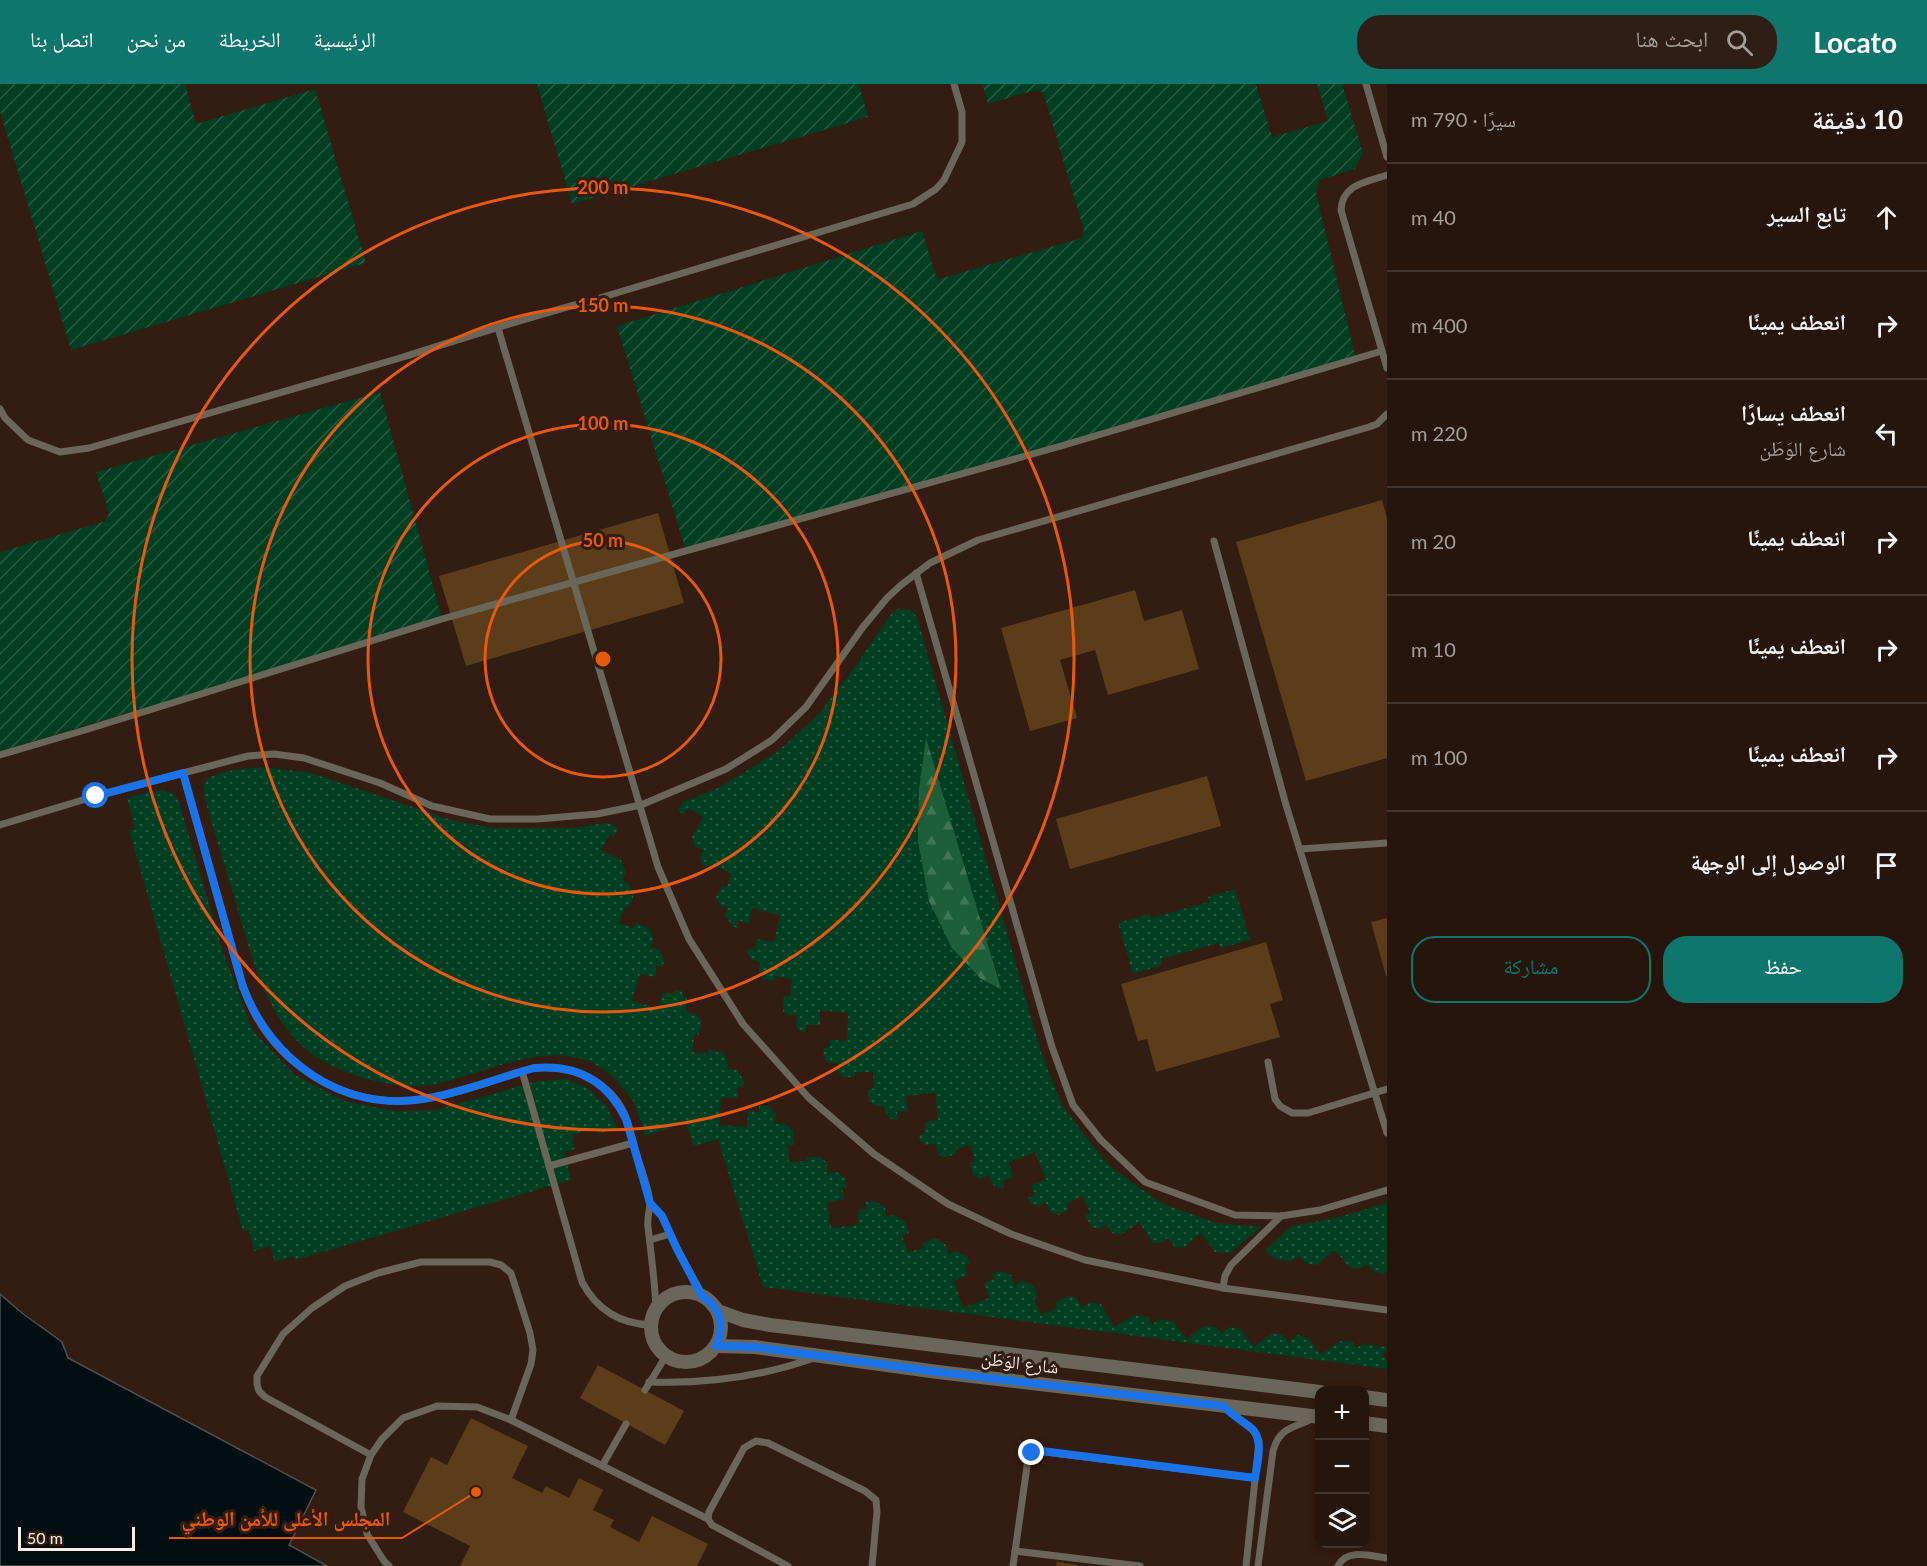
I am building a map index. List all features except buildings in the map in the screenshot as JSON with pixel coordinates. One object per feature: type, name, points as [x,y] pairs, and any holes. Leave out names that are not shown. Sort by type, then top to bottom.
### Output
[{"type":"street","points":[[681,1293],[696,1293],[709,1300],[718,1311],[721,1325],[716,1346],[706,1356],[693,1361],[679,1361],[666,1356],[656,1345],[652,1332],[651,1324],[656,1309],[666,1298],[681,1293]]},
{"type":"street","name":"شارع الوَطَن","points":[[718,1311],[763,1324],[1315,1391]]},
{"type":"street","name":"شارع الوَطَن","points":[[716,1346],[742,1346],[822,1355],[938,1372],[1315,1417]]},
{"type":"street","points":[[1369,1398],[1387,1400]]},
{"type":"street","points":[[1369,1424],[1387,1426]]},
{"type":"lane","points":[[0,409],[5,418],[28,440],[60,452],[89,448],[913,204],[936,189],[944,180],[962,142],[962,112],[954,84]]},
{"type":"lane","points":[[1366,84],[1387,157]]},
{"type":"lane","points":[[1387,175],[1350,189],[1344,196],[1341,210],[1387,368]]},
{"type":"lane","points":[[498,328],[658,867],[689,939],[743,1024],[808,1098],[874,1154],[948,1204],[1011,1233],[1084,1260],[1223,1288],[1387,1310]]},
{"type":"lane","points":[[0,754],[96,727],[442,619],[1050,449],[1382,351]]},
{"type":"lane","points":[[0,825],[96,796],[248,756],[274,754],[304,758],[380,783],[432,806],[490,819],[538,819],[597,814],[641,805],[726,769],[772,740],[813,698],[875,612],[901,585],[946,554],[978,540],[1369,427],[1377,424],[1387,414]]},
{"type":"lane","points":[[1214,541],[1286,805],[1387,1132]]},
{"type":"lane","points":[[916,573],[1052,1047],[1073,1105],[1101,1140],[1145,1182],[1235,1215],[1281,1216],[1320,1210],[1387,1190]]},
{"type":"lane","points":[[183,773],[241,978],[250,1005],[270,1037],[296,1064],[320,1080],[346,1091],[373,1098],[401,1101],[439,1096],[534,1068],[559,1067],[595,1080],[621,1107],[650,1203],[648,1217],[656,1309]]},
{"type":"lane","points":[[1300,849],[1387,843]]},
{"type":"lane","points":[[1268,1062],[1275,1099],[1280,1107],[1292,1113],[1308,1113],[1387,1089]]},
{"type":"lane","points":[[522,1071],[579,1270],[588,1293],[596,1303],[616,1317],[633,1323],[651,1324]]},
{"type":"lane","points":[[549,1166],[633,1143]]},
{"type":"lane","points":[[650,1203],[662,1216],[702,1296]]},
{"type":"lane","points":[[1223,1288],[1225,1276],[1231,1265],[1281,1216]]},
{"type":"lane","points":[[650,1240],[670,1234]]},
{"type":"lane","points":[[371,1455],[265,1397],[259,1391],[257,1376],[283,1334],[312,1308],[345,1286],[378,1273],[421,1262],[490,1262],[501,1265],[511,1273],[533,1350],[529,1371],[511,1420]]},
{"type":"lane","points":[[649,1382],[688,1383],[737,1378],[776,1370],[822,1355]]},
{"type":"lane","points":[[645,1390],[666,1356]]},
{"type":"lane","points":[[390,1566],[384,1561],[367,1534],[361,1507],[362,1479],[371,1455],[382,1439],[403,1418],[436,1406],[477,1407],[511,1420],[708,1519],[712,1525],[788,1566]]},
{"type":"lane","points":[[1223,1406],[1250,1427],[1257,1436],[1259,1447],[1246,1566]]},
{"type":"lane","points":[[1258,1566],[1275,1443],[1288,1428],[1315,1418]]},
{"type":"lane","points":[[602,1466],[626,1424]]},
{"type":"lane","points":[[708,1519],[744,1448],[756,1441],[768,1443],[865,1491],[876,1500],[872,1566]]},
{"type":"lane","points":[[1013,1566],[1028,1459],[1036,1451],[1255,1478]]},
{"type":"lane","points":[[1015,1551],[1140,1566]]},
{"type":"lane","points":[[1338,1566],[1342,1558],[1349,1555],[1387,1558]]},
{"type":"green space","points":[[0,84],[185,84],[196,124],[315,89],[366,263],[71,350],[0,111]]},
{"type":"green space","points":[[537,84],[859,84],[868,117],[572,204]]},
{"type":"green space","points":[[982,84],[1256,84],[1272,137],[1328,121],[1317,84],[1342,84],[1363,153],[1355,169],[1320,180],[1316,193],[1356,359],[686,551],[617,326],[922,231],[936,276],[939,279],[1082,238],[1084,230],[1043,92],[1035,90],[988,104]]},
{"type":"green space","points":[[380,392],[442,619],[0,751],[0,552],[106,521],[109,513],[96,472]]},
{"type":"green space","points":[[898,609],[907,609],[917,617],[1041,1052],[1063,1107],[1108,1165],[1161,1203],[1216,1223],[1261,1227],[1230,1253],[1215,1252],[1201,1233],[1183,1248],[1175,1247],[1168,1238],[1161,1243],[1153,1243],[1139,1222],[1121,1235],[1112,1233],[1106,1224],[1100,1229],[1092,1227],[1085,1216],[1090,1212],[1082,1196],[1066,1204],[1069,1209],[1059,1215],[1051,1213],[1045,1202],[1039,1207],[1031,1204],[1028,1198],[1034,1195],[1031,1185],[1046,1179],[1035,1153],[1009,1162],[1013,1177],[1003,1181],[1004,1188],[999,1189],[993,1185],[990,1175],[979,1179],[973,1175],[970,1162],[975,1162],[971,1145],[955,1149],[956,1154],[943,1158],[937,1152],[935,1144],[926,1145],[920,1141],[919,1136],[925,1132],[925,1122],[938,1120],[935,1093],[906,1096],[908,1112],[897,1111],[898,1120],[891,1119],[886,1114],[884,1106],[875,1106],[869,1102],[868,1090],[874,1088],[873,1072],[855,1072],[855,1077],[843,1077],[838,1072],[838,1063],[828,1063],[823,1057],[824,1048],[830,1047],[830,1040],[847,1041],[848,1012],[820,1011],[820,1025],[807,1025],[806,1032],[796,1027],[797,1015],[787,1015],[783,1011],[784,996],[790,996],[792,979],[776,976],[774,981],[762,979],[759,972],[760,962],[752,960],[747,954],[749,948],[755,949],[757,939],[774,942],[780,916],[752,908],[749,924],[738,920],[737,928],[732,926],[725,915],[728,907],[720,906],[716,897],[722,886],[727,887],[731,873],[716,866],[714,870],[703,865],[700,858],[704,850],[695,847],[692,837],[703,817],[688,808],[684,814],[678,811],[683,802],[718,788],[776,753],[818,715],[892,613]],"holes":[[[926,739],[1000,988],[981,979]]]},
{"type":"green space","points":[[926,738],[1001,989],[981,979],[952,948],[929,901],[918,841],[919,790]]},
{"type":"green space","points":[[263,767],[311,773],[451,820],[494,828],[574,828],[606,823],[614,825],[618,829],[614,837],[609,835],[601,850],[621,860],[626,873],[622,880],[630,885],[634,895],[629,908],[625,907],[619,923],[634,928],[636,923],[649,928],[654,939],[650,947],[659,949],[664,959],[663,966],[656,966],[655,977],[640,974],[632,1001],[658,1008],[663,993],[674,994],[675,990],[681,991],[687,999],[686,1012],[696,1014],[701,1021],[699,1035],[694,1035],[693,1052],[708,1054],[708,1049],[723,1052],[728,1060],[727,1069],[737,1070],[744,1081],[744,1087],[738,1087],[738,1098],[721,1098],[719,1125],[747,1127],[748,1111],[759,1112],[759,1105],[768,1106],[776,1114],[775,1124],[785,1124],[793,1130],[794,1145],[788,1145],[789,1162],[807,1161],[806,1157],[821,1157],[828,1164],[827,1173],[837,1172],[846,1179],[847,1188],[842,1188],[844,1199],[827,1203],[831,1228],[859,1225],[857,1210],[866,1209],[866,1202],[874,1201],[885,1207],[886,1217],[894,1215],[905,1221],[909,1233],[902,1236],[908,1252],[924,1248],[922,1243],[936,1238],[946,1245],[949,1254],[956,1251],[967,1256],[970,1263],[965,1265],[968,1275],[954,1281],[963,1308],[989,1298],[984,1283],[994,1279],[992,1274],[1000,1271],[1011,1275],[1015,1286],[1021,1281],[1032,1284],[1038,1296],[1034,1299],[1041,1315],[1057,1308],[1055,1303],[1068,1296],[1077,1298],[1082,1308],[1090,1302],[1101,1304],[1114,1327],[1135,1315],[1148,1317],[1152,1325],[1159,1319],[1172,1321],[1187,1339],[1204,1326],[1216,1327],[1222,1334],[1229,1327],[1241,1329],[1253,1347],[1273,1333],[1283,1335],[1288,1343],[1297,1335],[1308,1338],[1321,1355],[1340,1341],[1353,1342],[1356,1348],[1363,1344],[1386,1347],[1387,1349],[1382,1354],[1387,1362],[1387,1369],[763,1287],[718,1139],[694,1146],[686,1123],[645,1136],[632,1099],[599,1067],[577,1058],[554,1055],[529,1058],[431,1085],[416,1086],[381,1082],[343,1071],[326,1063],[300,1044],[287,1030],[260,981],[204,796],[203,786],[212,776],[229,771]]},
{"type":"green space","points":[[164,790],[174,794],[179,802],[223,952],[253,1031],[295,1075],[344,1101],[395,1111],[435,1110],[538,1081],[567,1079],[589,1089],[607,1107],[617,1128],[598,1134],[596,1129],[572,1135],[575,1149],[564,1152],[571,1180],[295,1260],[294,1256],[275,1262],[270,1246],[254,1251],[249,1230],[243,1231],[129,830],[135,829],[127,798]]},
{"type":"green space","points":[[1235,889],[1250,940],[1221,948],[1219,943],[1161,959],[1162,965],[1133,974],[1118,923],[1149,914],[1151,918],[1209,902],[1208,897]]},
{"type":"green space","points":[[1387,1203],[1387,1271],[1384,1274],[1376,1273],[1366,1264],[1361,1269],[1350,1268],[1335,1250],[1317,1265],[1307,1264],[1299,1256],[1292,1261],[1273,1259],[1265,1250],[1292,1226],[1339,1217]]},
{"type":"shaded area","points":[[0,1294],[62,1342],[68,1358],[316,1490],[289,1545],[327,1566],[0,1566]]},
{"type":"place","name":"المجلس الأعلى للأمن الوطني","points":[[476,1492]]},
{"type":"route","points":[[96,796],[183,773],[250,1005],[270,1037],[282,1051],[311,1075],[346,1091],[383,1100],[401,1101],[439,1096],[546,1066],[584,1074],[605,1088],[621,1107],[626,1119],[650,1203],[662,1216],[702,1296],[709,1300],[718,1311],[721,1332],[716,1346],[755,1347],[938,1372],[1223,1406],[1250,1427],[1259,1441],[1255,1478],[1042,1451],[1032,1453]]}]
